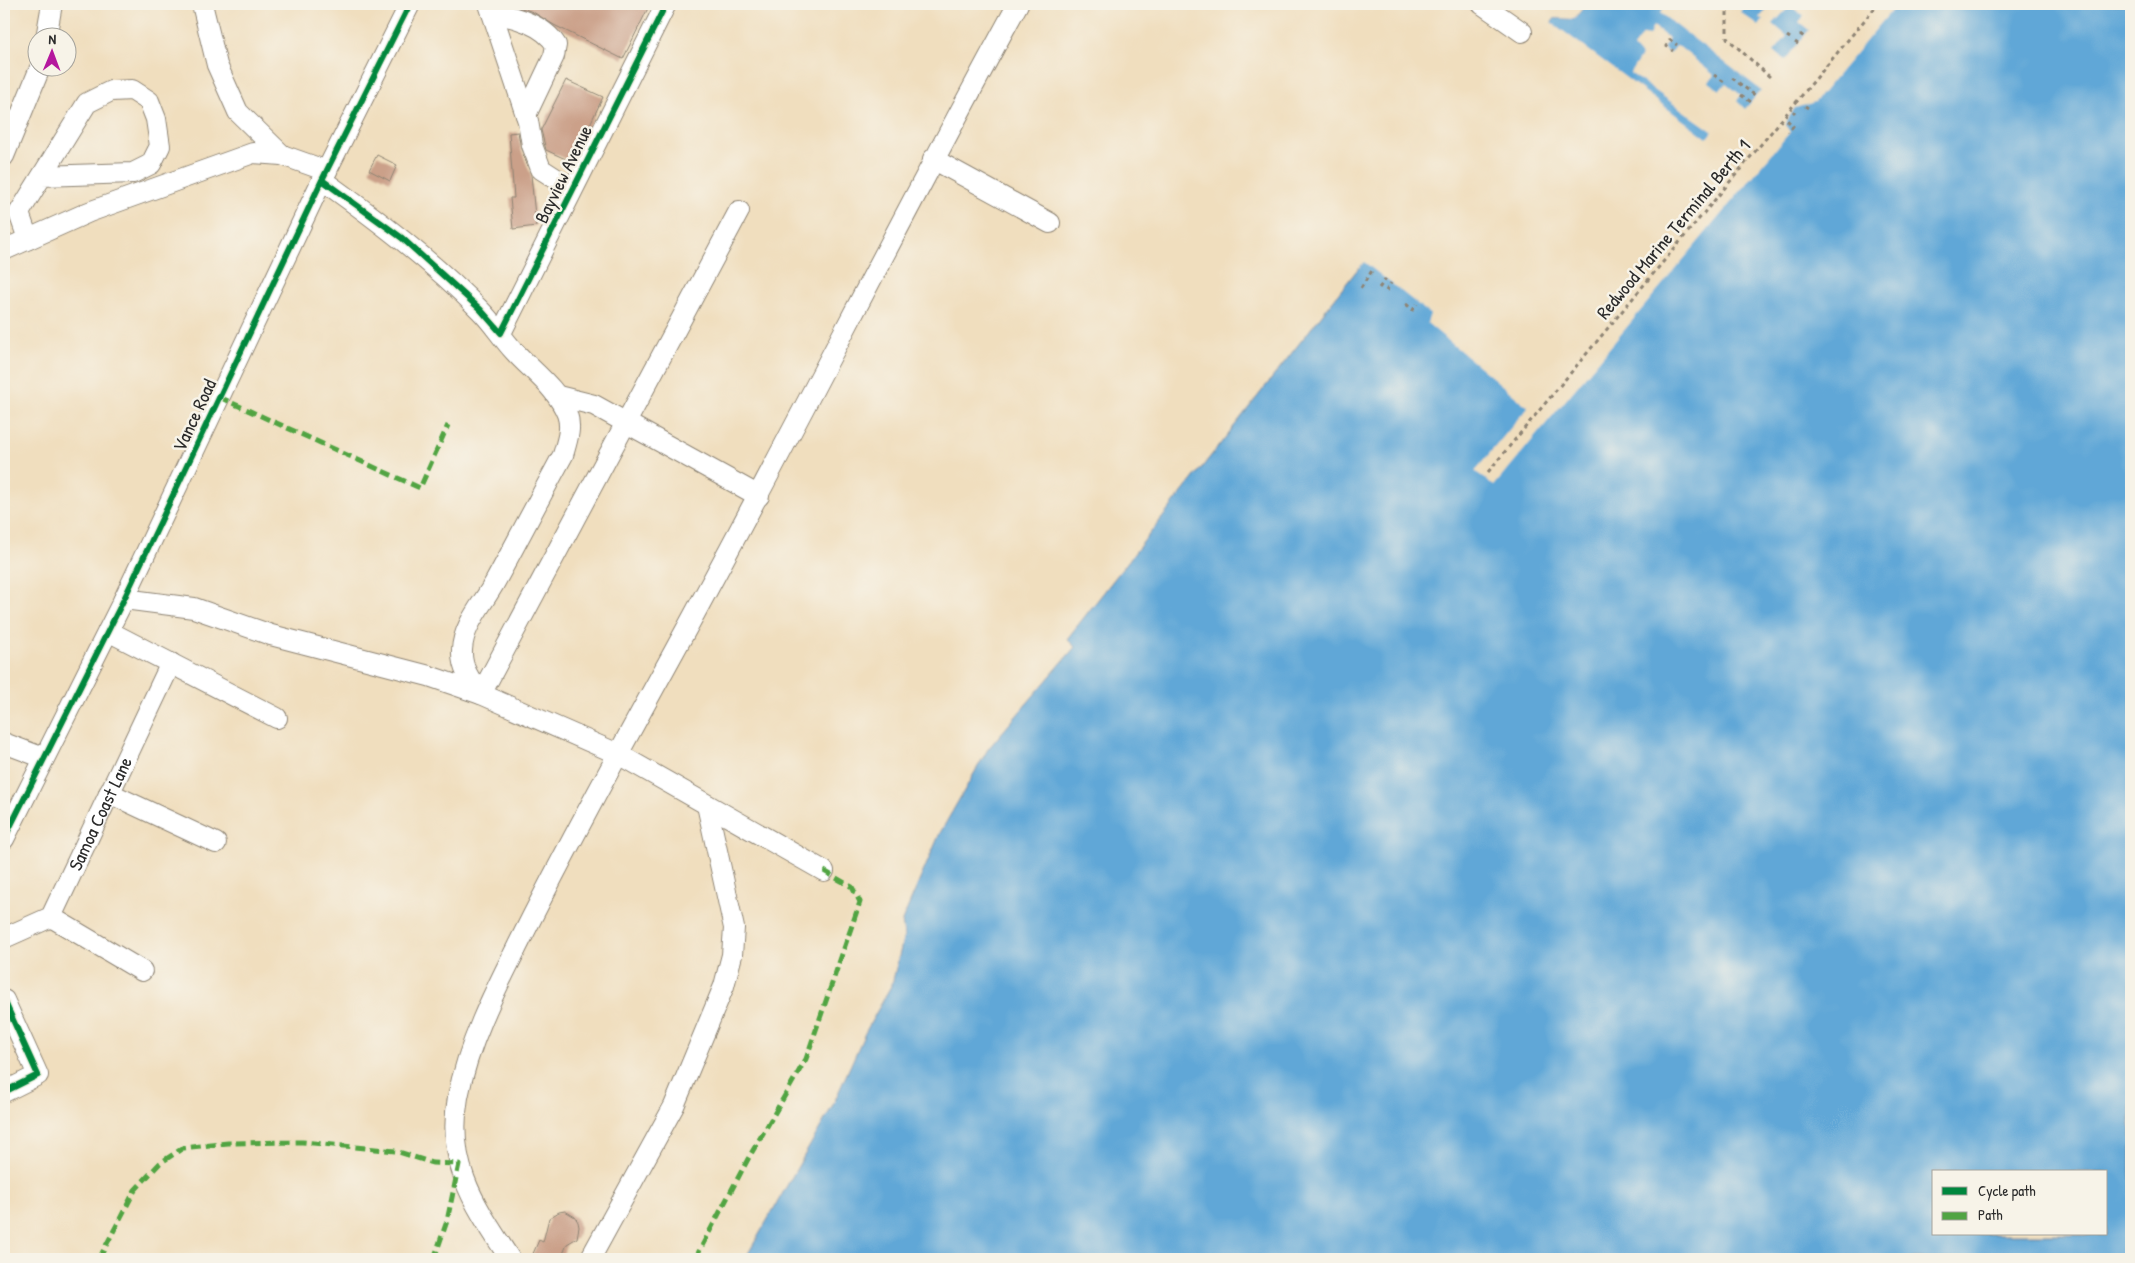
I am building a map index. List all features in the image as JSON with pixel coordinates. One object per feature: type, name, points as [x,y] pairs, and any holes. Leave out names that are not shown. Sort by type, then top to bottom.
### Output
[{"type":"street","points":[[48,28],[52,4]]},
{"type":"street","points":[[202,4],[217,65],[238,112],[282,155],[324,176],[402,238],[480,309],[501,333],[512,350],[558,396],[567,416],[569,433],[563,455],[494,584],[466,631],[462,649],[462,663],[468,676],[481,694]]},
{"type":"street","name":"Vance Road","points":[[4,839],[124,599],[324,176],[410,4]]},
{"type":"street","name":"Bayview Avenue","points":[[501,333],[666,4]]},
{"type":"street","points":[[510,1259],[469,1194],[459,1164],[456,1132],[457,1100],[463,1073],[478,1032],[558,864],[759,496],[933,159],[1018,4]]},
{"type":"street","points":[[1482,4],[1522,32]]},
{"type":"street","points":[[491,8],[526,115],[532,145],[541,169],[572,189]]},
{"type":"street","points":[[491,8],[550,35],[556,45],[554,56],[526,115]]},
{"type":"street","points":[[4,156],[36,78]]},
{"type":"street","points":[[28,239],[18,213],[87,103],[111,91],[132,90],[149,101],[156,119],[160,146],[151,164],[133,173],[42,176]]},
{"type":"street","points":[[4,250],[89,212],[218,164],[254,153],[282,155]]},
{"type":"street","points":[[933,159],[1050,223]]},
{"type":"street","points":[[481,694],[739,211]]},
{"type":"street","points":[[558,396],[594,405],[628,421],[759,496]]},
{"type":"street","points":[[124,599],[194,608],[271,635],[429,676],[481,694],[618,754],[824,870]]},
{"type":"street","points":[[108,631],[277,718]]},
{"type":"street","name":"Samoa Coast Lane","points":[[51,917],[171,663]]},
{"type":"street","points":[[4,743],[44,758]]},
{"type":"street","points":[[109,793],[216,843]]},
{"type":"street","points":[[590,1259],[674,1106],[724,986],[732,955],[734,928],[707,805]]},
{"type":"street","points":[[4,938],[51,917],[142,971]]},
{"type":"street","points":[[4,1000],[38,1075],[4,1092]]},
{"type":"path","points":[[1727,4],[1727,38],[1771,78]]},
{"type":"path","points":[[1800,34],[1804,37]]},
{"type":"path","points":[[1669,39],[1678,45]]},
{"type":"path","points":[[1665,45],[1673,51]]},
{"type":"path","points":[[1714,75],[1726,83]]},
{"type":"path","points":[[1732,78],[1756,96]]},
{"type":"path","points":[[1741,94],[1751,102]]},
{"type":"path","points":[[1787,120],[1793,126],[1788,132]]},
{"type":"path","points":[[1360,288],[1373,269]]},
{"type":"path","points":[[1379,288],[1386,279]]},
{"type":"path","points":[[1386,291],[1391,283]]},
{"type":"path","points":[[1406,304],[1413,310],[1417,304]]},
{"type":"water","points":[[1586,4],[2131,4],[2131,1259],[745,1259],[832,1107],[865,1033],[892,984],[904,936],[902,921],[940,833],[988,749],[1075,647],[1067,639],[1555,18],[1574,19]]},
{"type":"pier","points":[[1582,4],[1586,4],[1574,19],[1555,18],[1551,22],[1707,138],[1712,131],[1630,73],[1641,56],[1633,47],[1642,35],[1649,36],[1653,26],[1669,39],[1663,48],[1670,54],[1677,45],[1714,75],[1709,82],[1720,90],[1726,83],[1741,95],[1737,101],[1745,109],[1761,90],[1660,13],[1667,4],[1746,4],[1740,12],[1759,26],[1764,19],[1760,18],[1770,4],[1897,4],[1815,102],[1795,108],[1788,117],[1786,126],[1790,132],[1494,486],[1475,471],[1528,407],[1427,323],[1430,314],[1364,262],[1359,268],[1357,267],[1553,16],[1573,16]],"holes":[[[1790,6],[1804,16],[1799,22],[1809,30],[1785,60],[1774,52],[1787,36],[1773,24]]]},
{"type":"building","points":[[510,4],[650,4],[623,59],[554,25],[533,12]]},
{"type":"building","points":[[566,80],[603,97],[572,162],[546,150],[541,130]]},
{"type":"building","points":[[518,132],[521,149],[531,175],[536,226],[513,229],[510,198],[514,198],[509,133]]},
{"type":"building","points":[[377,155],[397,165],[390,181],[369,170]]},
{"type":"building","points":[[565,1211],[575,1217],[578,1222],[577,1238],[567,1244],[561,1259],[539,1259],[532,1256],[539,1240],[543,1242],[549,1218]]},
{"type":"marked path","points":[[219,397],[420,488],[448,425]]},
{"type":"marked path","points":[[695,1259],[748,1159],[806,1059],[860,902],[852,887],[824,871]]},
{"type":"marked path","points":[[99,1259],[135,1190],[160,1163],[183,1148],[228,1143],[302,1142],[396,1151],[432,1163],[459,1164],[447,1221],[434,1259]]},
{"type":"cycle path","points":[[4,839],[124,599],[322,180],[410,4]]},
{"type":"cycle path","points":[[322,180],[402,238],[480,309],[501,333],[666,4]]},
{"type":"cycle path","points":[[4,1000],[38,1075],[4,1092]]}]
